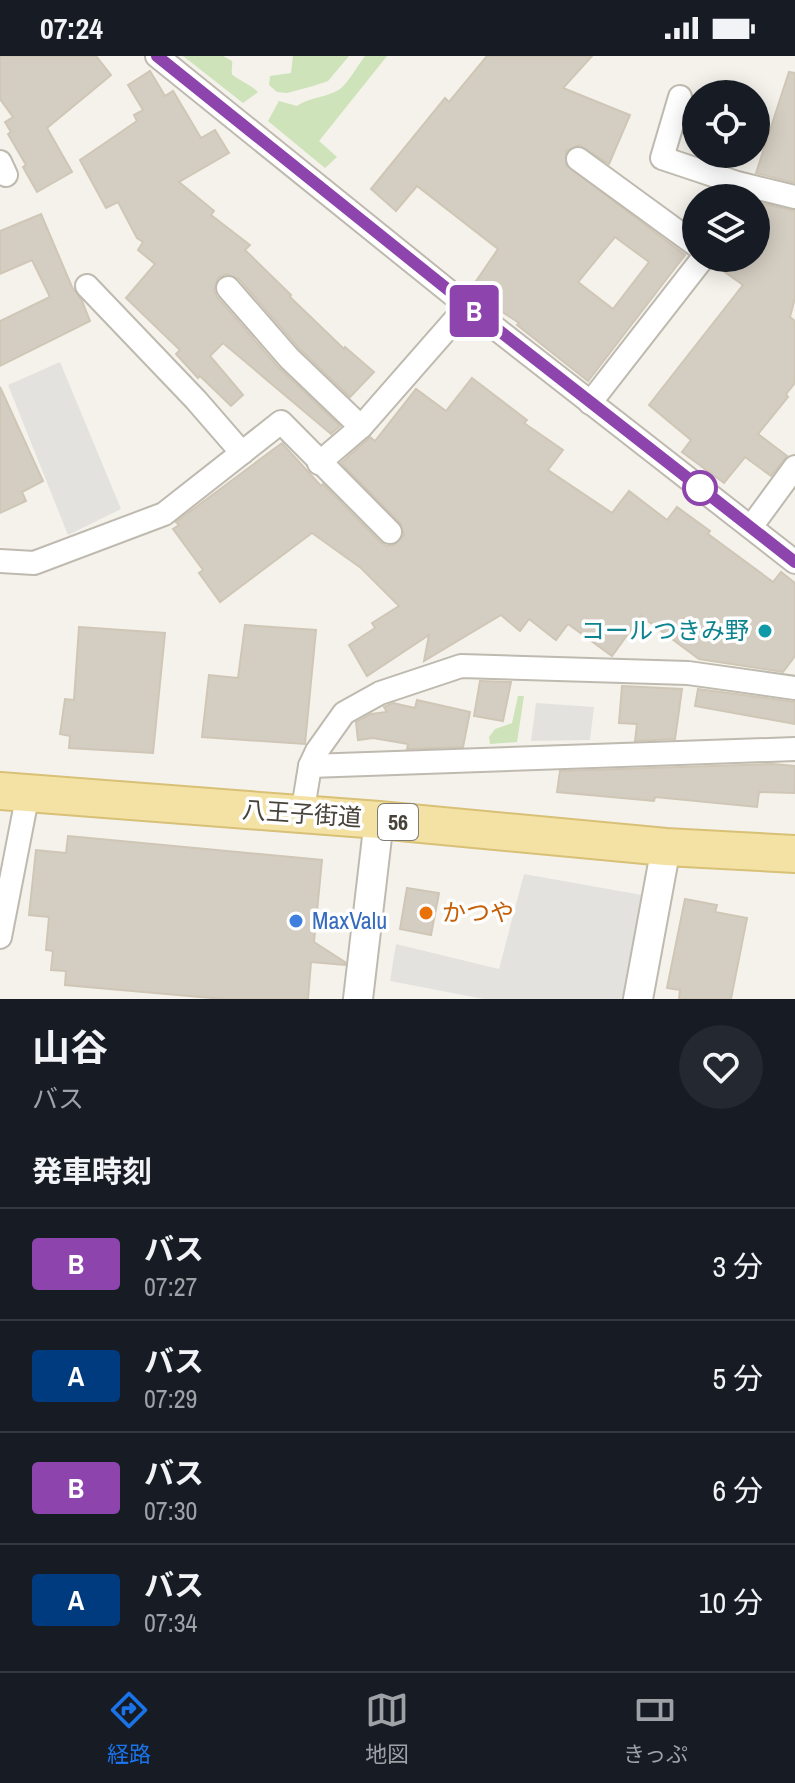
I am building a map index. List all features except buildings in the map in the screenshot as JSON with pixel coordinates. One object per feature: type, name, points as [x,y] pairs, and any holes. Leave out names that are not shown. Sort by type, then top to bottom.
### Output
[{"type":"main road","name":"八王子街道","points":[[14,792],[379,820],[666,847],[795,854]]},
{"type":"street","points":[[157,56],[467,306],[795,562]]},
{"type":"street","points":[[680,97],[662,158],[720,184]]},
{"type":"street","points":[[578,159],[682,235]]},
{"type":"street","points":[[770,194],[795,197]]},
{"type":"street","points":[[590,403],[692,272]]},
{"type":"street","points":[[87,286],[242,453]]},
{"type":"street","points":[[228,288],[289,358],[361,427]]},
{"type":"street","points":[[319,463],[361,427],[467,306]]},
{"type":"street","points":[[0,561],[34,563],[164,514],[281,422],[390,532]]},
{"type":"street","points":[[751,527],[795,467]]},
{"type":"street","points":[[302,815],[310,766],[344,713],[380,693],[461,666],[688,673],[795,688]]},
{"type":"street","points":[[310,766],[795,749]]},
{"type":"street","points":[[0,937],[14,792]]},
{"type":"street","points":[[358,999],[379,820]]},
{"type":"street","points":[[638,999],[666,847]]},
{"type":"green space","points":[[183,56],[223,56],[232,61],[233,75],[258,92],[243,103]]},
{"type":"green space","points":[[293,56],[349,56],[328,81],[287,93],[277,92],[269,85],[270,76],[291,73]]},
{"type":"green space","points":[[365,56],[387,56],[319,141],[337,157],[325,168],[268,121],[279,101],[297,106],[340,89]]},
{"type":"green space","points":[[518,696],[524,696],[517,742],[490,744],[489,737],[495,729],[512,723]]},
{"type":"shaded area","points":[[60,362],[121,509],[68,535],[8,385]]},
{"type":"shaded area","points":[[536,703],[594,707],[590,740],[531,741]]},
{"type":"shaded area","points":[[524,874],[642,895],[625,999],[484,999],[390,981],[396,944],[499,969]]},
{"type":"bus line","name":"B","points":[[157,56],[590,403],[795,562]]},
{"type":"place","name":"コールつきみ野","points":[[765,631]]},
{"type":"place","name":"かつや","points":[[426,913]]},
{"type":"place","name":"MaxValu","points":[[296,921]]}]
